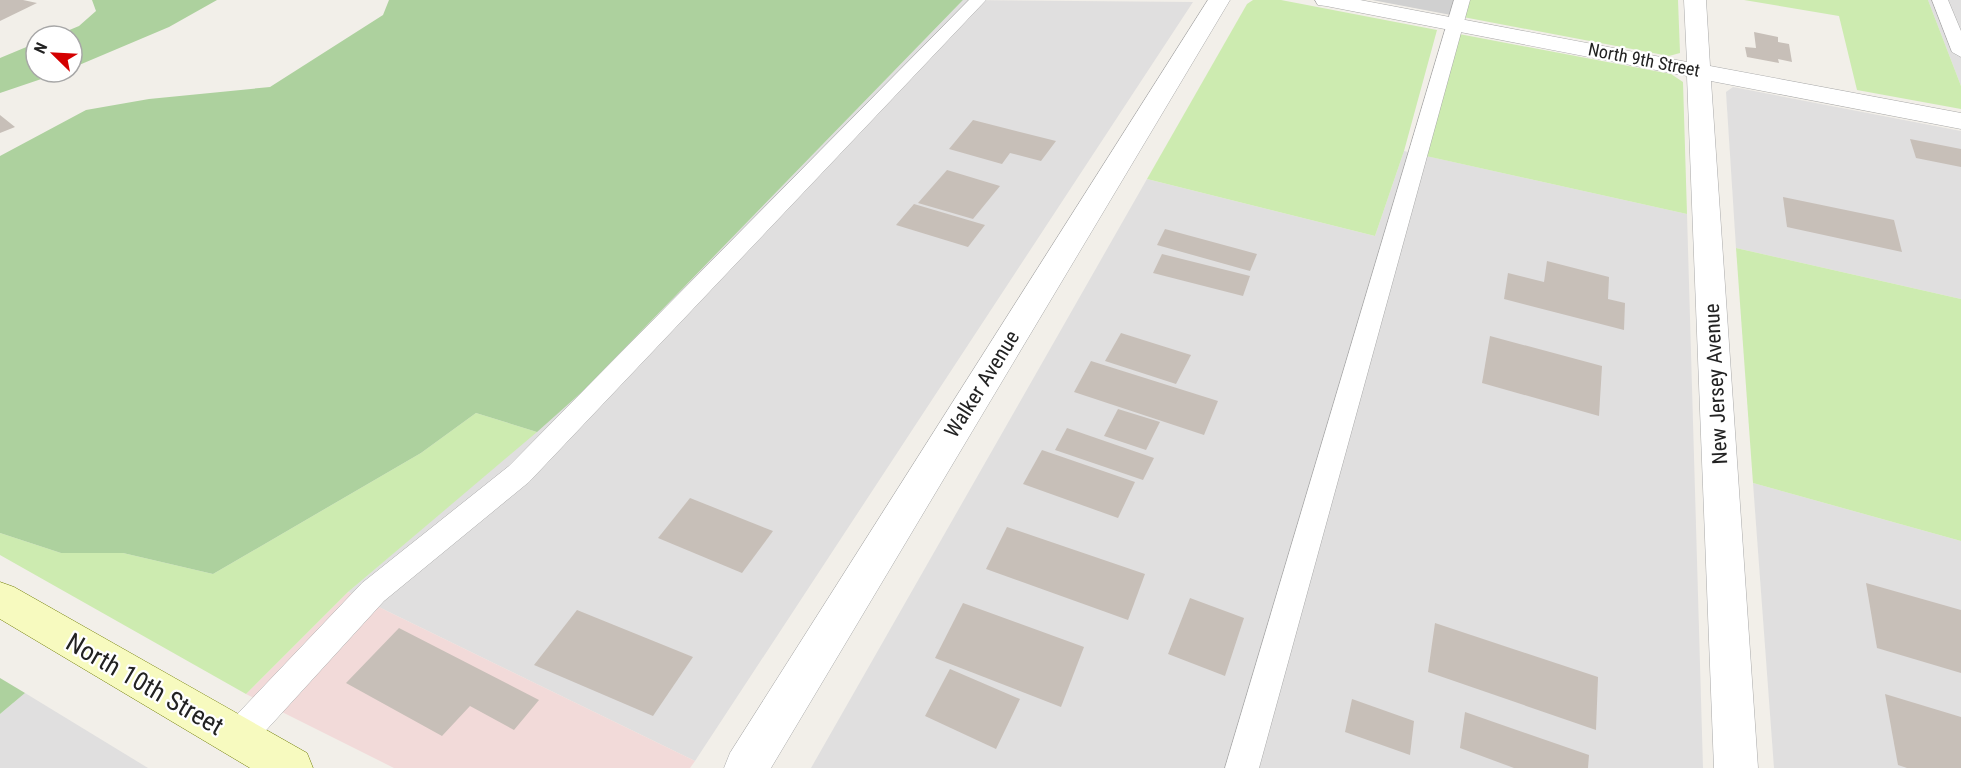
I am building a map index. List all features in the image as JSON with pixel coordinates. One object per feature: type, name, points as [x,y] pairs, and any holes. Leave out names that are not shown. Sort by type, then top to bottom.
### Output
[{"type":"street","name":"Walker Avenue","points":[[746,768],[1219,0]]},
{"type":"street","name":"North 9th Street","points":[[1326,0],[1459,12],[1699,71],[1961,121]]},
{"type":"street","name":"New Jersey Avenue","points":[[1695,0],[1736,768]]},
{"type":"street","name":"North 10th Street","points":[[0,599],[291,768]]},
{"type":"lane","points":[[237,738],[373,592],[519,474],[978,0]]},
{"type":"lane","points":[[1941,0],[1961,52]]},
{"type":"lane","points":[[1242,768],[1459,12]]},
{"type":"shaded area","points":[[963,0],[1193,2],[695,761],[348,592],[583,391]]},
{"type":"shaded area","points":[[1372,0],[1455,0],[1451,15]]},
{"type":"shaded area","points":[[1928,0],[1961,0],[1961,86]]},
{"type":"shaded area","points":[[1733,87],[1961,131],[1961,299],[1736,248],[1726,92]]},
{"type":"shaded area","points":[[1404,151],[1687,214],[1703,768],[811,768],[1147,179],[1375,236]]},
{"type":"shaded area","points":[[1753,483],[1961,541],[1961,768],[1774,768]]},
{"type":"shaded area","points":[[348,592],[695,761],[690,768],[394,768],[246,694]]},
{"type":"shaded area","points":[[25,693],[148,768],[0,768],[0,714]]},
{"type":"green space","points":[[92,0],[217,0],[169,27],[84,63],[84,24],[81,24],[96,11]]},
{"type":"green space","points":[[389,0],[963,0],[583,391],[537,432],[476,413],[421,453],[213,574],[123,553],[61,553],[0,533],[0,156],[86,110],[149,99],[270,87],[383,15]]},
{"type":"green space","points":[[1253,0],[1281,0],[1437,30],[1404,151],[1375,236],[1147,179],[1247,4]]},
{"type":"green space","points":[[1467,0],[1678,0],[1680,53],[1669,56],[1463,17]]},
{"type":"green space","points":[[1744,0],[1928,0],[1961,86],[1961,109],[1857,90],[1839,16]]},
{"type":"green space","points":[[1459,34],[1671,74],[1683,82],[1687,214],[1426,156]]},
{"type":"green space","points":[[24,48],[24,84],[27,84],[0,93],[0,58]]},
{"type":"green space","points":[[1736,248],[1961,299],[1961,541],[1753,483]]},
{"type":"green space","points":[[476,413],[537,432],[348,592],[246,694],[0,555],[0,533],[61,553],[123,553],[213,574],[421,453]]},
{"type":"green space","points":[[0,678],[25,693],[0,714]]},
{"type":"building","points":[[0,0],[23,0],[37,3],[0,21]]},
{"type":"building","points":[[1754,32],[1778,37],[1778,42],[1789,44],[1792,62],[1778,59],[1779,63],[1747,57],[1745,47],[1756,48]]},
{"type":"building","points":[[0,115],[15,127],[0,133]]},
{"type":"building","points":[[973,120],[1056,141],[1041,161],[1010,153],[1002,164],[949,149]]},
{"type":"building","points":[[1910,139],[1961,149],[1961,167],[1916,158]]},
{"type":"building","points":[[947,170],[1000,186],[973,219],[918,203]]},
{"type":"building","points":[[1783,197],[1894,220],[1902,252],[1787,227]]},
{"type":"building","points":[[914,204],[985,225],[968,247],[896,225]]},
{"type":"building","points":[[1165,229],[1257,254],[1250,271],[1157,245]]},
{"type":"building","points":[[1162,254],[1250,276],[1243,296],[1153,273]]},
{"type":"building","points":[[1547,261],[1609,277],[1608,299],[1625,303],[1624,330],[1504,299],[1508,273],[1544,282]]},
{"type":"building","points":[[1121,333],[1191,355],[1176,384],[1105,361]]},
{"type":"building","points":[[1490,336],[1602,366],[1599,416],[1482,383]]},
{"type":"building","points":[[1091,361],[1218,401],[1204,435],[1074,392]]},
{"type":"building","points":[[1118,409],[1160,422],[1146,450],[1104,436]]},
{"type":"building","points":[[1067,428],[1154,458],[1143,480],[1055,450]]},
{"type":"building","points":[[1042,450],[1135,482],[1118,518],[1023,484]]},
{"type":"building","points":[[690,498],[773,531],[742,573],[658,538]]},
{"type":"building","points":[[1007,527],[1145,574],[1128,620],[986,569]]},
{"type":"building","points":[[1866,583],[1961,610],[1961,673],[1877,648]]},
{"type":"building","points":[[1190,598],[1244,618],[1225,676],[1168,654]]},
{"type":"building","points":[[963,603],[1084,647],[1061,707],[935,658]]},
{"type":"building","points":[[577,610],[693,657],[653,716],[534,665]]},
{"type":"building","points":[[1435,623],[1598,677],[1596,730],[1428,672]]},
{"type":"building","points":[[399,628],[539,700],[514,730],[470,706],[442,736],[346,683]]},
{"type":"building","points":[[950,669],[1020,699],[996,749],[925,716]]},
{"type":"building","points":[[1885,694],[1961,717],[1961,768],[1907,768],[1898,765]]},
{"type":"building","points":[[1352,699],[1414,721],[1410,755],[1345,732]]},
{"type":"building","points":[[1465,712],[1589,755],[1588,768],[1514,768],[1460,748]]}]
